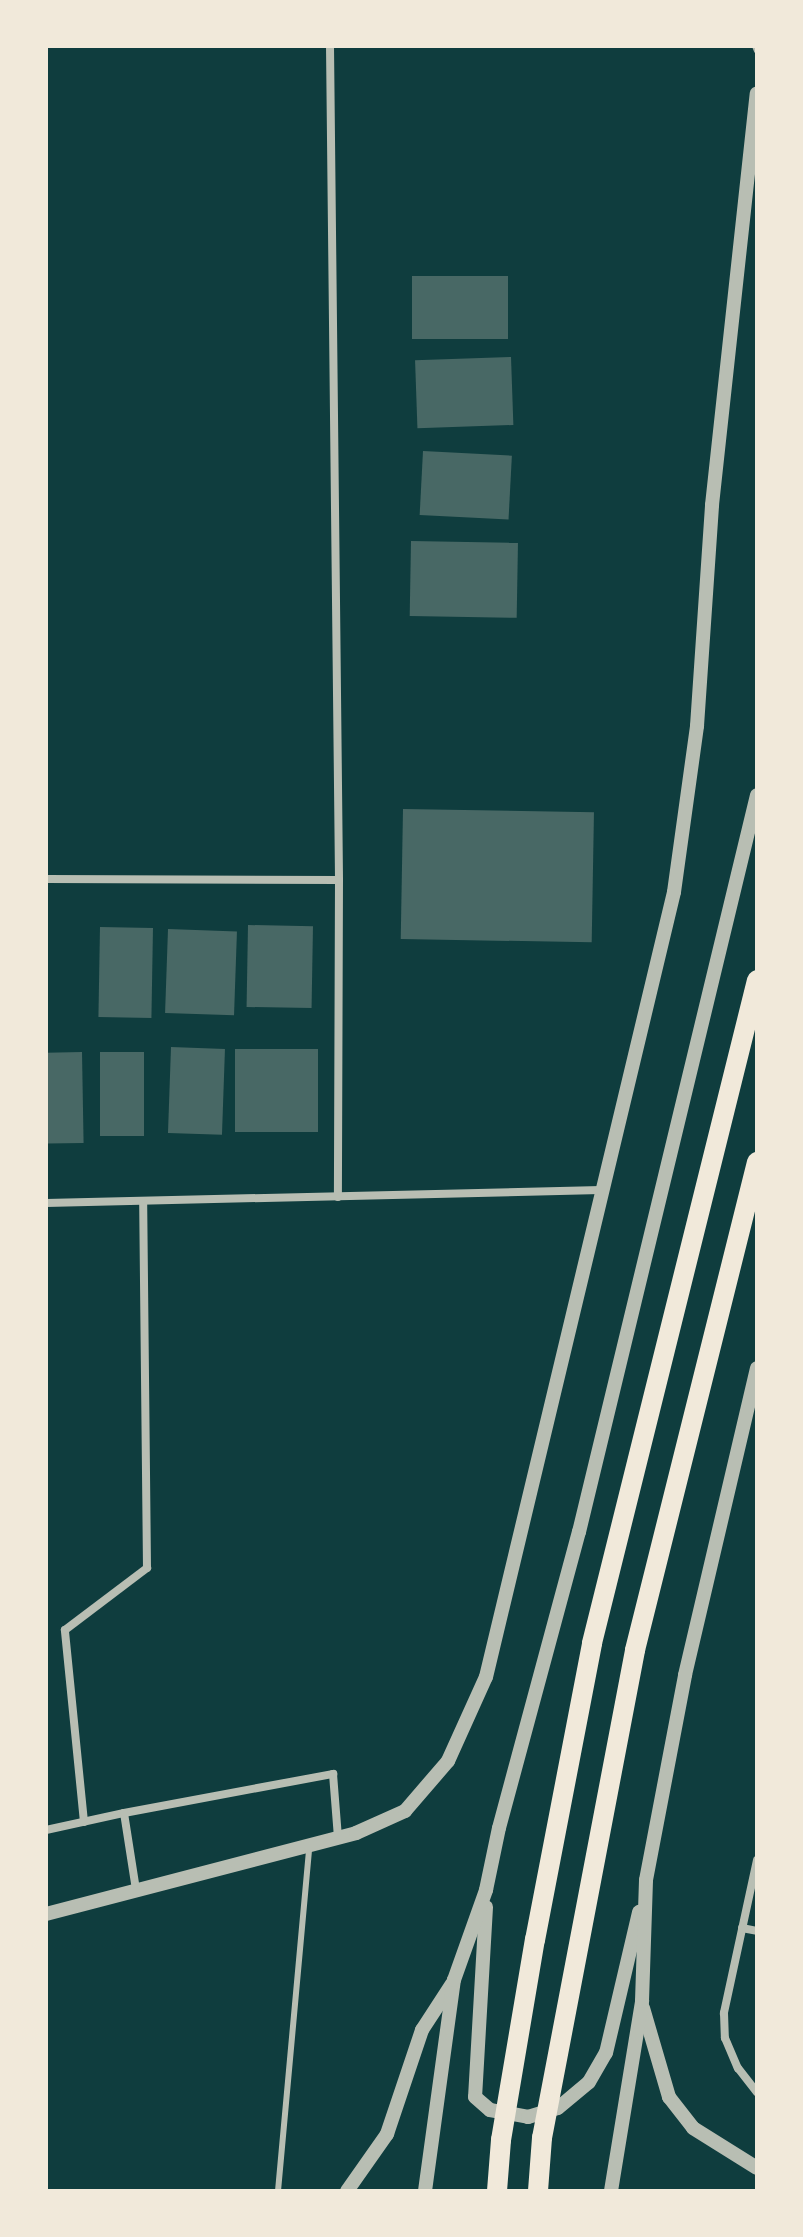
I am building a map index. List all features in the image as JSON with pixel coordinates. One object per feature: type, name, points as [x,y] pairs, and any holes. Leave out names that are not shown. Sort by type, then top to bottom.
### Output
[{"type":"main road","points":[[497,2191],[501,2140],[530,1971],[592,1643],[757,980]]},
{"type":"main road","points":[[538,2191],[542,2138],[635,1650],[757,1162]]},
{"type":"street","points":[[330,46],[339,880],[338,1197]]},
{"type":"street","points":[[46,1914],[338,1837],[405,1811],[448,1761],[486,1677],[676,876],[697,726],[712,505],[757,93]]},
{"type":"street","points":[[425,2191],[454,1980],[486,1890],[499,1828],[579,1532],[757,795]]},
{"type":"street","points":[[46,879],[339,880]]},
{"type":"street","points":[[46,1203],[601,1190]]},
{"type":"street","points":[[84,1822],[65,1630],[147,1568],[143,1202]]},
{"type":"street","points":[[486,1890],[475,2097],[490,2110],[528,2117],[558,2108],[589,2082],[606,2053],[646,1880],[685,1675],[757,1368]]},
{"type":"street","points":[[46,1830],[333,1774],[338,1837]]},
{"type":"street","points":[[124,1813],[136,1890]]},
{"type":"street","points":[[757,1860],[724,2013],[725,2038],[738,2068],[757,2092]]},
{"type":"street","points":[[611,2191],[642,2001],[646,1880]]},
{"type":"street","points":[[742,1928],[757,1931]]},
{"type":"street","points":[[347,2191],[387,2134],[422,2030],[454,1980]]},
{"type":"street","points":[[642,2001],[669,2097],[693,2128],[757,2168]]},
{"type":"lane","points":[[278,2191],[310,1844]]},
{"type":"building","points":[[412,276],[508,276],[508,339],[412,339]]},
{"type":"building","points":[[511,357],[513,425],[417,428],[415,360]]},
{"type":"building","points":[[423,451],[512,456],[509,520],[420,515]]},
{"type":"building","points":[[411,541],[518,543],[517,618],[410,616]]},
{"type":"building","points":[[403,809],[594,812],[592,942],[401,939]]},
{"type":"building","points":[[248,925],[313,926],[312,1008],[247,1007]]},
{"type":"building","points":[[100,927],[153,928],[151,1018],[98,1017]]},
{"type":"building","points":[[168,929],[237,931],[234,1015],[165,1013]]},
{"type":"building","points":[[171,1047],[225,1049],[222,1135],[168,1133]]},
{"type":"building","points":[[235,1049],[318,1049],[318,1132],[235,1132]]},
{"type":"building","points":[[82,1052],[84,1143],[48,1144],[46,1053]]},
{"type":"building","points":[[100,1052],[144,1052],[144,1136],[100,1136]]}]
